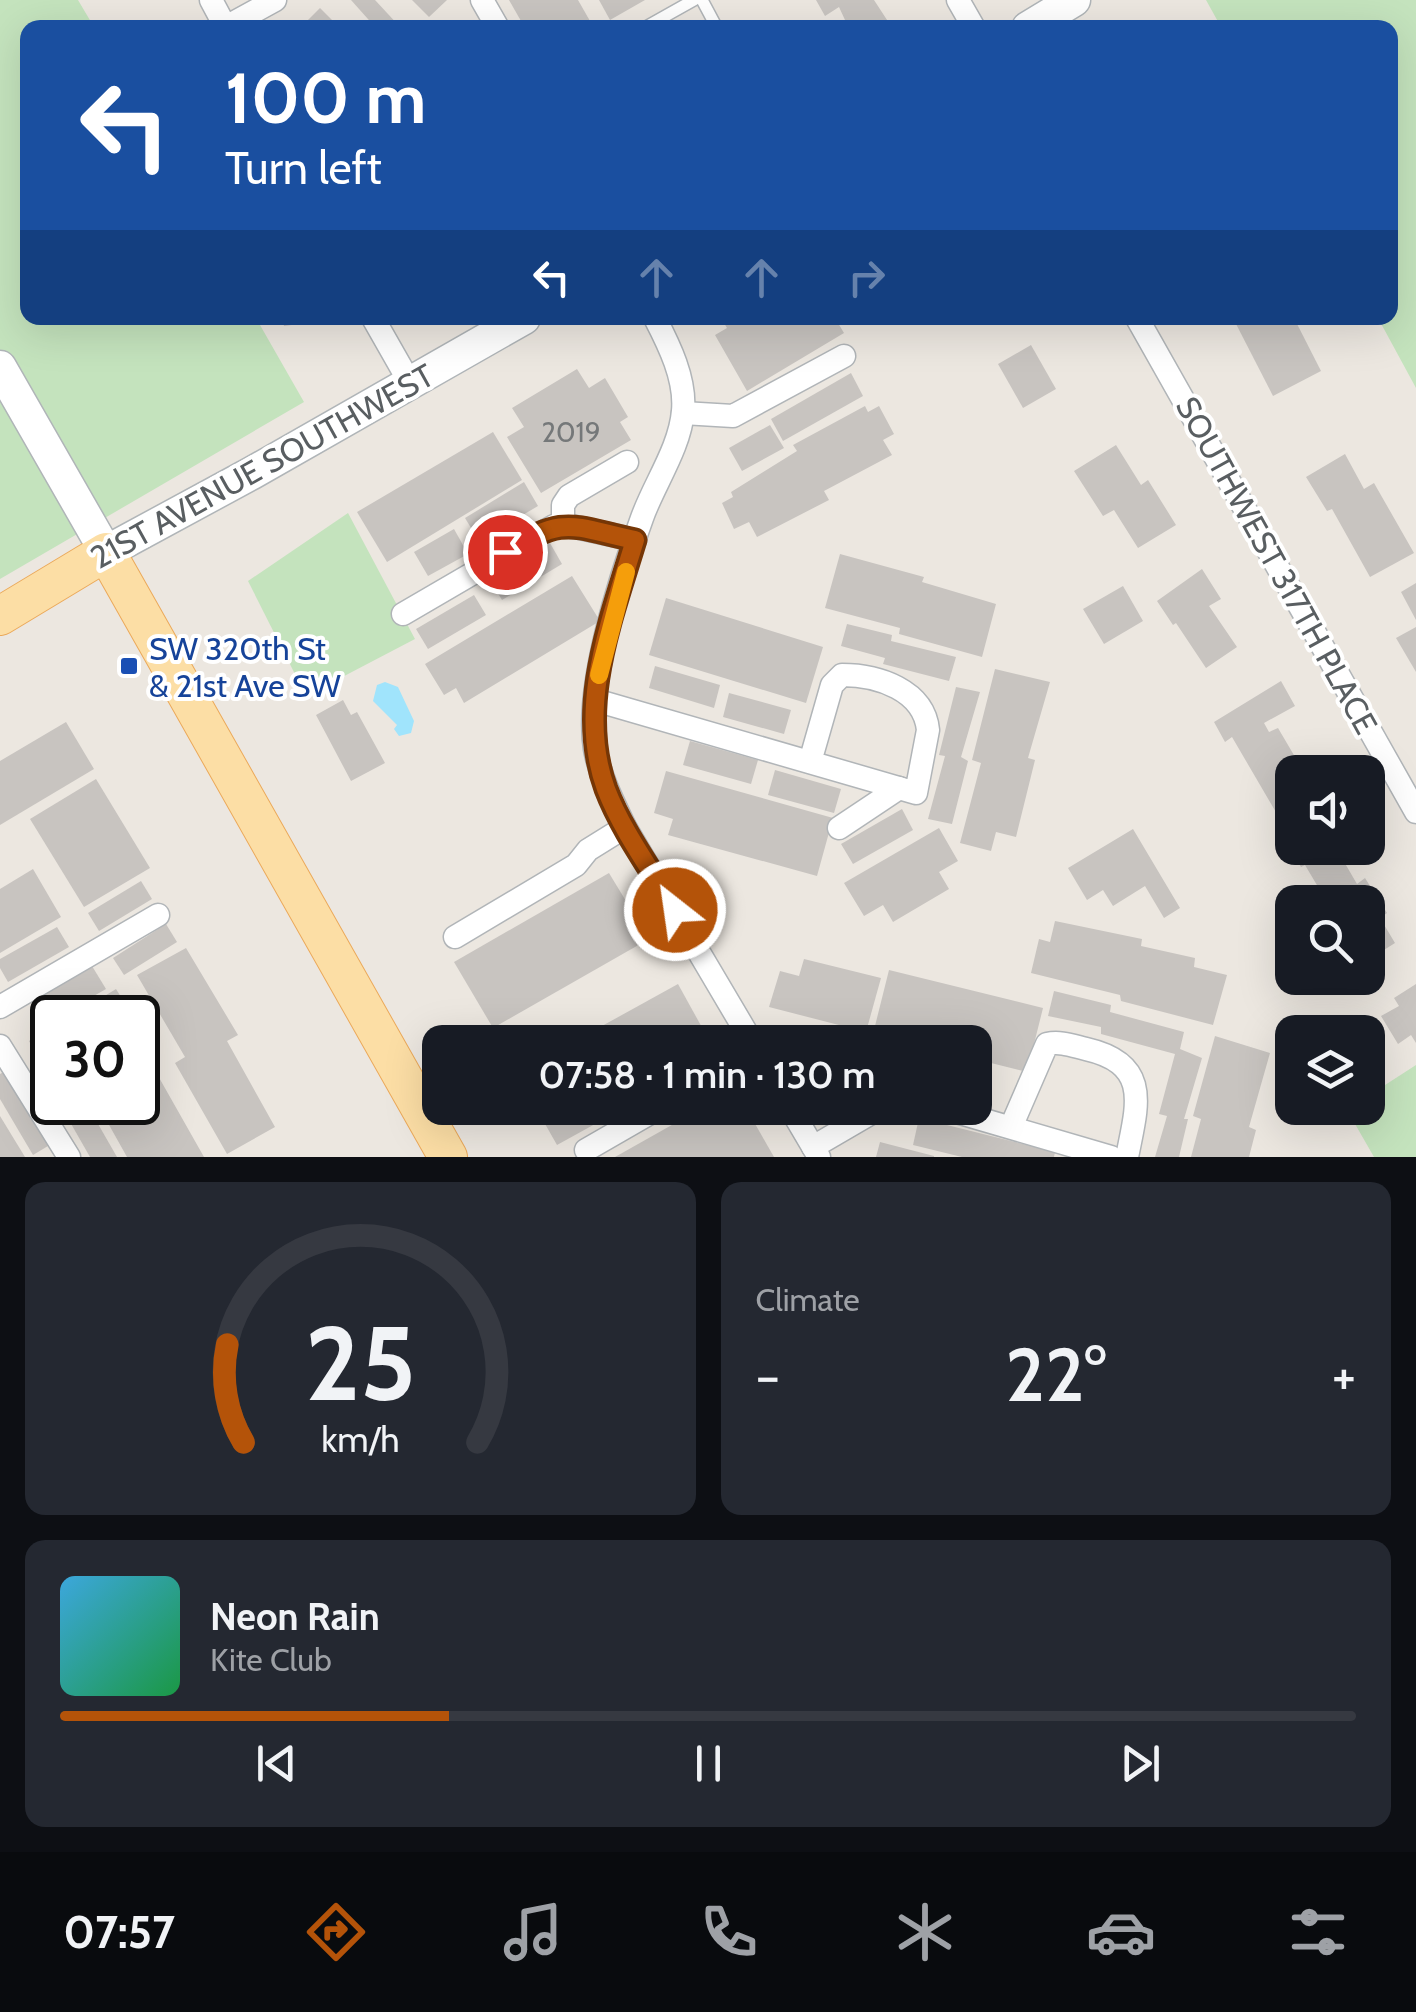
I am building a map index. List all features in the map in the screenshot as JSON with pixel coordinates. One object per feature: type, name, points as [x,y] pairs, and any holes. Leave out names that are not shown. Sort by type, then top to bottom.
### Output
[{"type":"main road","points":[[1041,20],[1074,0]]},
{"type":"main road","name":"21ST AVENUE SOUTHWEST","points":[[0,616],[106,552],[512,325]]},
{"type":"main road","points":[[0,366],[448,1157]]},
{"type":"street","points":[[239,20],[275,0]]},
{"type":"street","points":[[378,325],[410,383]]},
{"type":"street","points":[[658,325],[682,387],[683,414],[635,540],[608,634],[594,700],[595,751],[607,791],[626,827],[742,1025]]},
{"type":"street","name":"SOUTHWEST 317TH PLACE","points":[[1141,325],[1416,812]]},
{"type":"street","points":[[683,414],[733,416],[844,356]]},
{"type":"street","points":[[563,525],[563,505],[569,496],[627,462]]},
{"type":"street","points":[[403,614],[539,532],[563,525],[635,540]]},
{"type":"street","points":[[594,700],[899,788],[916,792],[928,730],[919,704],[896,686],[848,674],[838,677],[832,685],[810,762]]},
{"type":"street","points":[[839,828],[899,788]]},
{"type":"street","points":[[455,937],[576,865],[588,850],[626,827]]},
{"type":"street","points":[[0,1007],[158,915]]},
{"type":"street","points":[[1011,1128],[1047,1044],[1058,1042],[1105,1053],[1122,1065],[1137,1088],[1126,1157]]},
{"type":"street","points":[[0,1046],[69,1157]]},
{"type":"street","points":[[992,1122],[1108,1157]]},
{"type":"street","points":[[586,1150],[629,1125]]},
{"type":"street","points":[[800,1125],[816,1152],[855,1125]]},
{"type":"lane","points":[[658,20],[694,0]]},
{"type":"green space","points":[[0,0],[78,0],[90,20],[20,20],[20,325],[260,325],[304,402],[0,579]]},
{"type":"green space","points":[[1206,0],[1416,0],[1416,388],[1382,325],[1398,325],[1398,20],[1217,20]]},
{"type":"green space","points":[[348,513],[415,639],[306,696],[248,581]]},
{"type":"green space","points":[[1416,1065],[1416,1157],[1374,1157],[1356,1125],[1385,1125],[1385,1085]]},
{"type":"water","points":[[385,682],[398,687],[414,721],[411,733],[399,736],[394,729],[397,725],[373,701],[377,685]]},
{"type":"building","points":[[351,0],[375,0],[394,20],[369,20]]},
{"type":"building","points":[[412,0],[447,0],[429,17]]},
{"type":"building","points":[[509,0],[578,0],[589,20],[520,20]]},
{"type":"building","points":[[599,0],[645,0],[610,20]]},
{"type":"building","points":[[816,0],[874,0],[887,20],[845,20],[839,7],[825,16]]},
{"type":"building","points":[[320,8],[332,20],[308,20]]},
{"type":"building","points":[[725,325],[839,325],[844,333],[747,391],[715,335],[727,328]]},
{"type":"building","points":[[1237,325],[1298,325],[1321,371],[1273,396]]},
{"type":"building","points":[[1031,345],[1056,389],[1023,408],[998,364]]},
{"type":"building","points":[[577,369],[589,388],[605,378],[628,417],[620,422],[631,440],[541,493],[507,437],[524,427],[512,408]]},
{"type":"building","points":[[851,373],[863,396],[783,441],[771,419]]},
{"type":"building","points":[[865,406],[868,412],[879,406],[894,434],[883,440],[892,455],[824,491],[829,500],[757,537],[749,522],[734,529],[722,503],[733,497],[731,492],[797,451],[793,445]]},
{"type":"building","points":[[770,425],[784,448],[742,471],[729,448]]},
{"type":"building","points":[[493,432],[522,480],[387,562],[357,512]]},
{"type":"building","points":[[1116,445],[1141,485],[1148,480],[1176,525],[1138,548],[1114,510],[1103,516],[1074,471]]},
{"type":"building","points":[[1345,454],[1364,489],[1374,483],[1414,553],[1370,577],[1332,509],[1327,511],[1306,477]]},
{"type":"building","points":[[524,482],[538,506],[479,541],[465,518]]},
{"type":"building","points":[[454,529],[468,554],[428,576],[414,552]]},
{"type":"building","points":[[550,543],[562,564],[502,600],[489,579]]},
{"type":"building","points":[[840,554],[924,577],[922,582],[996,604],[982,657],[899,634],[900,628],[825,608]]},
{"type":"building","points":[[1202,569],[1221,599],[1209,606],[1237,647],[1206,668],[1157,601]]},
{"type":"building","points":[[572,576],[600,621],[464,703],[456,688],[444,695],[425,664]]},
{"type":"building","points":[[1416,583],[1416,620],[1401,592]]},
{"type":"building","points":[[1123,586],[1143,621],[1104,644],[1083,609]]},
{"type":"building","points":[[474,595],[486,615],[428,649],[416,629]]},
{"type":"building","points":[[666,598],[823,647],[806,703],[649,655]]},
{"type":"building","points":[[847,624],[892,635],[891,641],[956,657],[949,681],[883,664],[885,658],[841,646]]},
{"type":"building","points":[[1416,627],[1416,672],[1396,638]]},
{"type":"building","points":[[655,666],[720,685],[714,708],[649,688]]},
{"type":"building","points":[[995,669],[1050,682],[1028,758],[1035,760],[1016,837],[996,832],[991,851],[960,843],[981,763],[972,760]]},
{"type":"building","points":[[1281,681],[1295,706],[1264,723],[1269,732],[1278,728],[1294,755],[1275,755],[1275,811],[1232,737],[1225,742],[1214,722]]},
{"type":"building","points":[[956,687],[980,692],[961,757],[968,761],[952,824],[928,819],[945,756],[939,755]]},
{"type":"building","points":[[729,693],[791,710],[784,734],[723,717]]},
{"type":"building","points":[[343,700],[351,715],[357,712],[385,763],[351,781],[316,715]]},
{"type":"building","points":[[66,722],[94,769],[0,825],[0,761]]},
{"type":"building","points":[[690,741],[758,760],[751,784],[683,765]]},
{"type":"building","points":[[775,770],[841,789],[834,813],[768,795]]},
{"type":"building","points":[[666,771],[833,818],[817,876],[668,835],[673,819],[654,813]]},
{"type":"building","points":[[96,779],[150,868],[84,907],[30,819]]},
{"type":"building","points":[[902,809],[913,830],[853,864],[841,844]]},
{"type":"building","points":[[939,828],[958,861],[939,872],[949,889],[893,922],[883,905],[864,916],[844,883]]},
{"type":"building","points":[[1133,829],[1180,908],[1164,918],[1145,886],[1113,906],[1103,890],[1087,900],[1068,868]]},
{"type":"building","points":[[1305,865],[1346,865],[1357,884],[1365,878],[1369,885],[1317,885]]},
{"type":"building","points":[[33,869],[61,917],[0,953],[0,889]]},
{"type":"building","points":[[609,873],[649,939],[498,1025],[491,1025],[454,962]]},
{"type":"building","points":[[141,881],[152,899],[99,931],[88,913]]},
{"type":"building","points":[[1055,921],[1142,939],[1141,946],[1195,958],[1194,967],[1227,975],[1213,1025],[1121,1001],[1120,995],[1031,973],[1039,939],[1050,942]]},
{"type":"building","points":[[166,924],[177,942],[124,975],[113,958]]},
{"type":"building","points":[[1385,926],[1395,943],[1385,949]]},
{"type":"building","points":[[57,927],[69,947],[8,982],[0,959]]},
{"type":"building","points":[[186,948],[238,1035],[227,1041],[275,1127],[227,1154],[175,1063],[185,1057],[160,1014],[160,995],[149,995],[137,975]]},
{"type":"building","points":[[804,959],[881,978],[868,1025],[839,1025],[769,1007],[780,971],[799,976]]},
{"type":"building","points":[[92,966],[106,989],[96,995],[44,995]]},
{"type":"building","points":[[889,970],[1043,1008],[1027,1072],[992,1063],[992,1025],[875,1025]]},
{"type":"building","points":[[678,984],[701,1025],[604,1025]]},
{"type":"building","points":[[1416,984],[1416,1043],[1411,1035],[1398,1044],[1385,1023],[1383,1015],[1399,1006],[1394,998]]},
{"type":"building","points":[[1054,991],[1111,1005],[1110,1012],[1184,1032],[1180,1049],[1202,1058],[1184,1119],[1188,1119],[1179,1157],[1155,1157],[1167,1116],[1159,1114],[1175,1054],[1101,1034],[1101,1027],[1048,1016]]},
{"type":"building","points":[[1215,1036],[1270,1053],[1249,1127],[1256,1130],[1249,1157],[1191,1157],[1201,1119],[1193,1116]]},
{"type":"building","points":[[9,1069],[30,1104],[30,1125],[42,1125],[53,1143],[33,1155],[0,1099],[0,1074]]},
{"type":"building","points":[[160,1079],[204,1157],[127,1157],[109,1125],[160,1125]]},
{"type":"building","points":[[0,1116],[25,1157],[0,1157]]},
{"type":"building","points":[[72,1125],[99,1125],[117,1157],[90,1157]]},
{"type":"building","points":[[546,1125],[593,1125],[557,1145]]},
{"type":"building","points":[[672,1125],[756,1125],[774,1157],[615,1157]]},
{"type":"building","points":[[917,1125],[947,1125],[1055,1152],[1054,1157],[962,1157],[913,1145]]},
{"type":"building","points":[[880,1142],[934,1156],[934,1157],[876,1157]]},
{"type":"slow traffic","points":[[599,675],[626,572]]},
{"type":"place","name":"SW 320th St & 21st Ave SW","points":[[129,666]]},
{"type":"route","points":[[505,552],[554,526],[572,526],[635,540],[600,667],[594,700],[595,751],[607,791],[675,910]]}]
